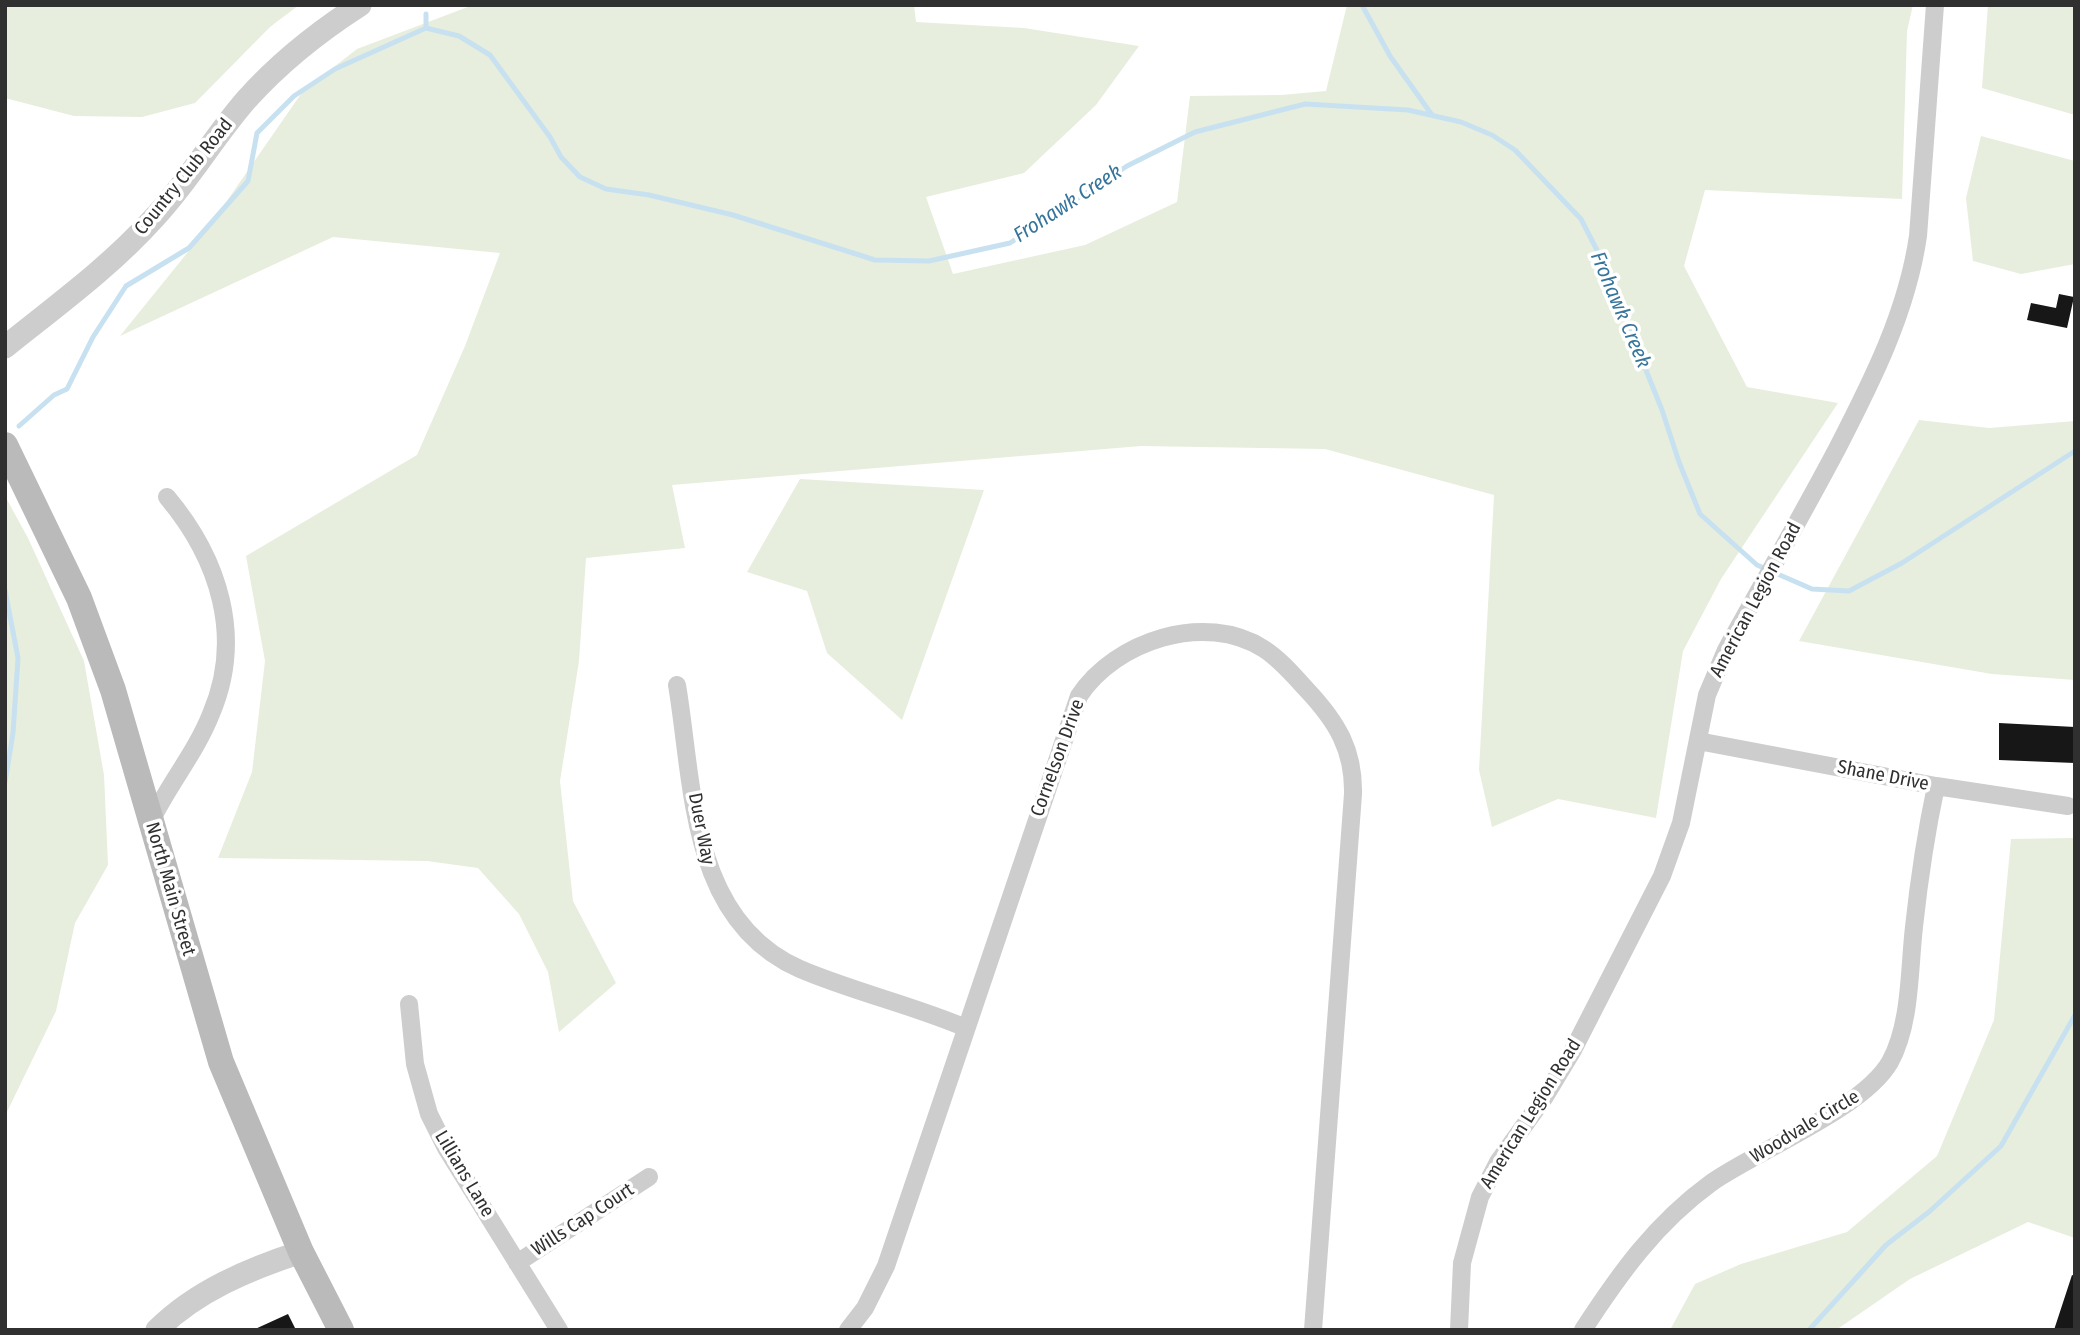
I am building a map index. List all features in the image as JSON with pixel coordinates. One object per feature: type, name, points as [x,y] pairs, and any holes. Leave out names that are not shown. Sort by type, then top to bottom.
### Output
[{"type":"main road","name":"North Main Street","points":[[5,445],[79,598],[113,690],[221,1062],[301,1252],[341,1330]]},
{"type":"street","name":"Country Club Road","points":[[5,347],[135,238],[178,190],[245,101],[272,73],[334,22],[360,5]]},
{"type":"street","name":"American Legion Road","points":[[1459,1330],[1465,1240],[1480,1197],[1498,1162],[1544,1098],[1573,1050],[1662,876],[1681,823],[1711,684],[1873,378],[1899,315],[1914,266],[1935,5]]},
{"type":"street","points":[[151,821],[168,786],[211,715],[223,677],[227,642],[224,606],[214,572],[167,497]]},
{"type":"street","name":"Cornelson Drive","points":[[848,1330],[865,1308],[886,1266],[1073,709],[1088,682],[1122,653],[1177,635],[1205,633],[1245,640],[1278,660],[1336,723],[1348,749],[1353,779],[1313,1330]]},
{"type":"street","name":"Duer Way","points":[[677,685],[703,851],[719,892],[743,927],[768,950],[799,968],[966,1028]]},
{"type":"street","name":"Shane Drive","points":[[1698,741],[1936,786],[2068,806]]},
{"type":"street","name":"Woodvale Circle","points":[[1583,1330],[1619,1275],[1660,1224],[1714,1181],[1864,1093],[1890,1062],[1902,1028],[1919,879],[1936,786]]},
{"type":"street","name":"Lillians Lane","points":[[409,1004],[415,1064],[429,1114],[559,1330]]},
{"type":"street","name":"Wills Cap Court","points":[[517,1263],[649,1177]]},
{"type":"street","points":[[157,1330],[177,1312],[215,1287],[301,1252]]},
{"type":"green space","points":[[5,5],[299,5],[270,27],[195,103],[142,117],[74,116],[5,98]]},
{"type":"green space","points":[[473,5],[914,5],[916,22],[1024,28],[1139,46],[1096,105],[1024,173],[926,197],[953,274],[1085,245],[1177,202],[1190,96],[1281,95],[1326,91],[1347,5],[1913,5],[1907,31],[1902,199],[1705,190],[1684,266],[1747,387],[1838,403],[1721,579],[1683,651],[1656,818],[1558,799],[1492,827],[1479,770],[1494,495],[1325,449],[1141,446],[672,485],[685,548],[586,558],[579,661],[560,781],[573,901],[616,983],[559,1032],[548,972],[519,914],[478,868],[427,861],[218,858],[252,772],[265,661],[246,556],[417,455],[465,346],[500,253],[333,237],[120,336],[213,221],[303,91],[357,49]]},
{"type":"green space","points":[[1988,5],[2075,5],[2075,115],[1982,88]]},
{"type":"green space","points":[[1981,136],[2075,161],[2075,264],[2021,274],[1973,261],[1966,198]]},
{"type":"green space","points":[[1919,420],[1989,428],[2075,421],[2075,680],[1992,674],[1799,641]]},
{"type":"green space","points":[[800,479],[984,490],[902,720],[827,653],[807,591],[747,572]]},
{"type":"green space","points":[[5,496],[28,538],[84,661],[104,775],[108,865],[75,923],[56,1011],[5,1116]]},
{"type":"green space","points":[[2075,838],[2075,1238],[2028,1222],[1910,1279],[1836,1330],[1670,1330],[1695,1284],[1741,1264],[1847,1232],[1937,1156],[1994,1020],[2011,839]]},
{"type":"building","points":[[2059,294],[2074,297],[2067,328],[2027,320],[2031,303],[2056,308]]},
{"type":"building","points":[[1999,723],[2075,727],[2075,763],[1999,760]]},
{"type":"building","points":[[2072,1275],[2075,1276],[2075,1330],[2054,1330]]},
{"type":"building","points":[[288,1314],[296,1330],[253,1330]]},
{"type":"waterway","points":[[1362,5],[1390,56],[1432,115]]},
{"type":"waterway","points":[[426,14],[426,28]]},
{"type":"waterway","name":"Frohawk Creek","points":[[19,426],[54,395],[67,389],[93,337],[126,286],[189,248],[248,181],[257,133],[294,96],[335,69],[426,28],[459,36],[490,55],[550,137],[561,157],[580,177],[606,189],[649,195],[733,215],[875,260],[929,261],[1010,243],[1127,166],[1195,132],[1305,104],[1408,110],[1461,122],[1492,135],[1515,150],[1581,219],[1601,258],[1700,514],[1757,565],[1812,589],[1849,591],[1902,563],[2075,451]]},
{"type":"waterway","points":[[5,590],[18,658],[13,733],[5,782]]},
{"type":"waterway","points":[[1809,1330],[1886,1245],[1930,1211],[2001,1146],[2075,1015]]}]
